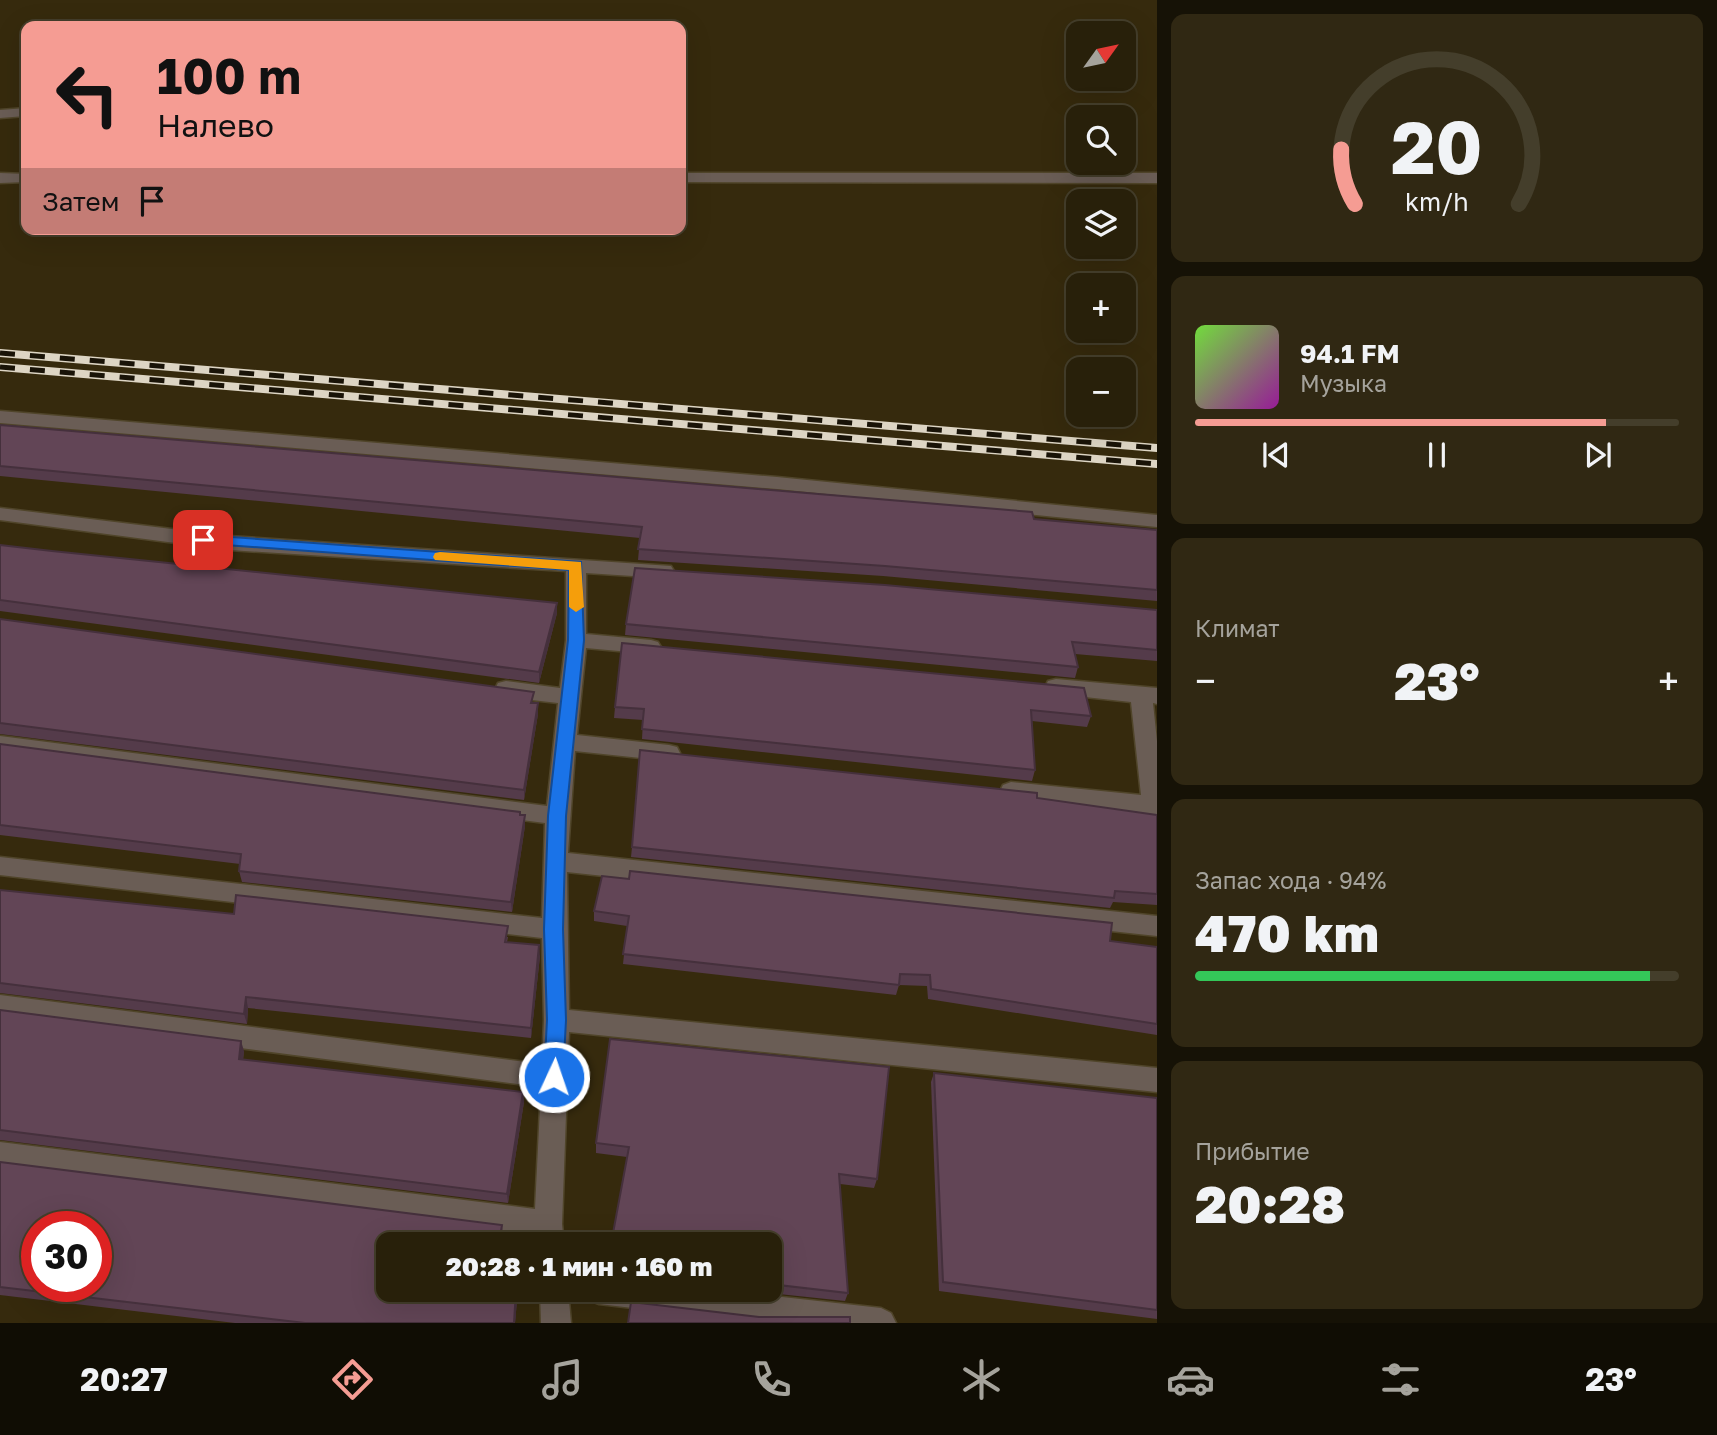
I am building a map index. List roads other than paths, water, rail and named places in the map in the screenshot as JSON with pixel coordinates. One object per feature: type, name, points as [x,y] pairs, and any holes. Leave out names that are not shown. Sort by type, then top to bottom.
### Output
[{"type":"street","points":[[0,114],[21,112]]},
{"type":"street","points":[[0,178],[21,178]]},
{"type":"street","points":[[686,178],[1157,178]]},
{"type":"street","points":[[0,418],[763,482],[1157,521]]},
{"type":"street","points":[[0,514],[229,543],[688,573]]},
{"type":"street","points":[[549,1232],[557,1020],[555,861],[557,816],[576,640],[576,566]]},
{"type":"street","points":[[576,640],[673,649]]},
{"type":"street","points":[[989,788],[1155,806],[1149,696],[1031,684]]},
{"type":"street","points":[[489,686],[570,697]]},
{"type":"street","points":[[567,742],[689,756]]},
{"type":"street","points":[[0,744],[557,816]]},
{"type":"street","points":[[555,861],[1157,926]]},
{"type":"street","points":[[0,866],[554,929]]},
{"type":"street","points":[[0,1006],[554,1077]]},
{"type":"street","points":[[557,1020],[1157,1080]]},
{"type":"street","points":[[0,1155],[535,1232]]},
{"type":"street","points":[[555,1302],[556,1323]]},
{"type":"street","points":[[702,1302],[881,1323]]},
{"type":"railway","points":[[0,353],[1157,448]]},
{"type":"railway","points":[[0,367],[1157,464]]}]
